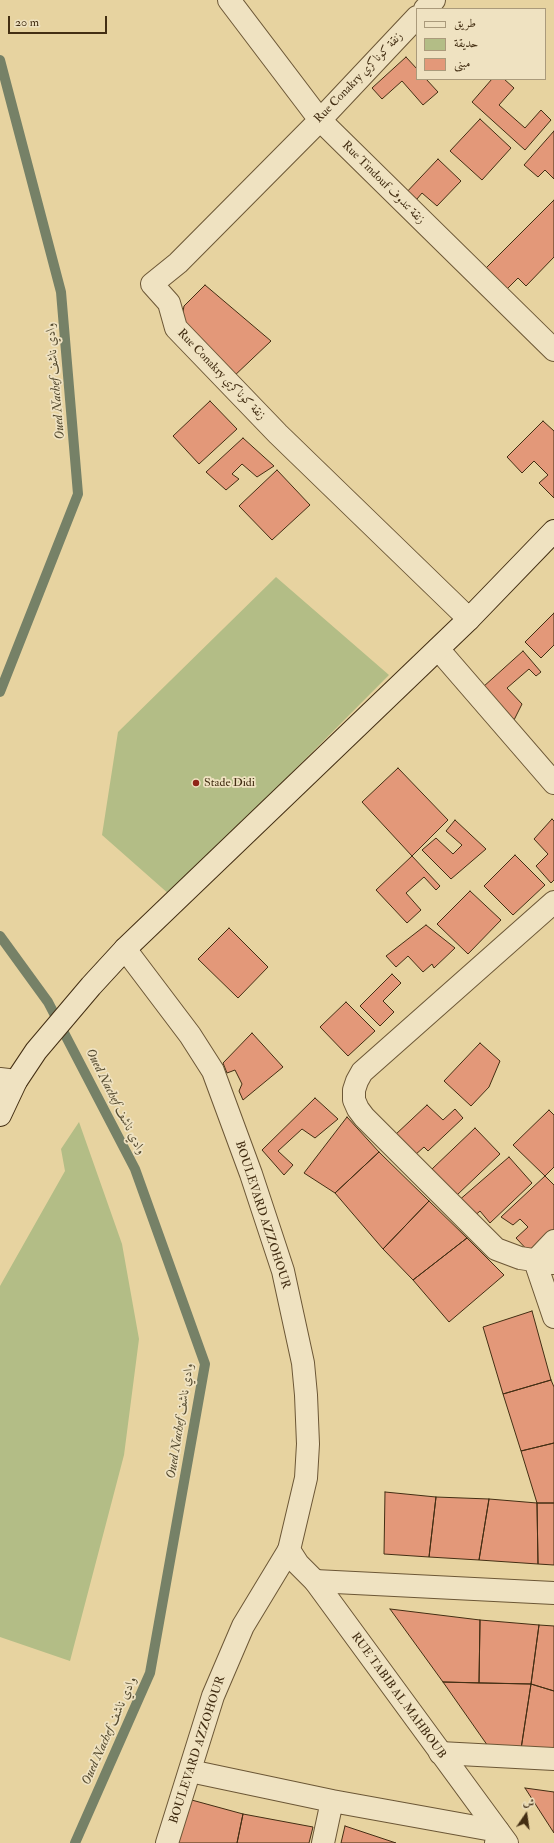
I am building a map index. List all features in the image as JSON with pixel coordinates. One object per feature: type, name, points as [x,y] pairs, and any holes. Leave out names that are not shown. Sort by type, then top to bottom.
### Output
[{"type":"street","name":"Rue Tindouf زنقة تندوف","points":[[228,0],[320,120],[554,350]]},
{"type":"street","points":[[426,8],[434,0]]},
{"type":"street","name":"Rue Conakry زنقة كوناكري","points":[[416,19],[320,120],[178,263],[152,284],[169,303],[176,328],[278,434],[469,619]]},
{"type":"street","points":[[0,1115],[8,1080],[36,1051],[91,986],[126,949],[469,619],[554,531]]},
{"type":"street","points":[[438,649],[554,783]]},
{"type":"street","points":[[544,1262],[496,1250],[364,1117],[354,1100],[354,1090],[356,1081],[362,1072],[554,902]]},
{"type":"street","name":"BOULEVARD AZZOHOUR","points":[[126,949],[190,1035],[213,1071],[251,1174],[283,1271],[303,1362],[306,1395],[308,1444],[306,1478],[289,1550],[243,1626],[213,1696],[166,1843]]},
{"type":"street","points":[[554,1241],[544,1262],[554,1317]]},
{"type":"street","name":"RUE TABIB AL MAHBOUB","points":[[289,1550],[298,1564],[315,1580],[500,1839]]},
{"type":"street","points":[[315,1580],[554,1593]]},
{"type":"street","points":[[440,1753],[554,1758]]},
{"type":"street","points":[[190,1771],[500,1839]]},
{"type":"street","points":[[323,1843],[332,1801]]},
{"type":"green space","name":"Stade Didi","points":[[276,577],[389,675],[170,895],[102,835],[118,732]]},
{"type":"green space","points":[[79,1122],[122,1244],[139,1339],[124,1455],[70,1661],[0,1637],[0,1286],[65,1171],[61,1149]]},
{"type":"building","points":[[406,57],[416,68],[416,80],[427,80],[438,92],[423,105],[402,81],[382,99],[372,88]]},
{"type":"building","points":[[491,80],[505,80],[514,88],[499,105],[525,128],[541,110],[551,120],[525,150],[472,102]]},
{"type":"building","points":[[480,119],[511,148],[482,180],[450,151]]},
{"type":"building","points":[[554,131],[554,179],[545,170],[538,177],[524,165]]},
{"type":"building","points":[[438,159],[461,181],[437,206],[422,193],[412,205],[403,196]]},
{"type":"building","points":[[554,200],[554,257],[526,286],[518,278],[505,291],[484,270]]},
{"type":"building","points":[[205,285],[271,341],[232,378],[181,323],[184,306]]},
{"type":"building","points":[[210,401],[237,429],[199,464],[173,436]]},
{"type":"building","points":[[543,421],[554,431],[554,498],[539,483],[548,475],[534,461],[522,473],[507,457]]},
{"type":"building","points":[[243,438],[274,466],[257,477],[242,464],[232,474],[239,479],[226,490],[206,472]]},
{"type":"building","points":[[277,470],[310,505],[272,540],[239,506]]},
{"type":"building","points":[[554,613],[554,645],[541,658],[525,642]]},
{"type":"building","points":[[523,651],[541,672],[536,676],[529,669],[507,688],[522,704],[514,720],[483,687]]},
{"type":"building","points":[[398,768],[448,820],[412,856],[362,802]]},
{"type":"building","points":[[552,819],[554,821],[554,880],[551,883],[536,866],[548,854],[534,839]]},
{"type":"building","points":[[455,820],[486,849],[451,879],[422,850],[436,838],[453,854],[462,845],[446,831]]},
{"type":"building","points":[[515,855],[545,885],[513,915],[484,886]]},
{"type":"building","points":[[412,856],[440,886],[436,890],[424,877],[406,893],[421,910],[407,923],[376,890]]},
{"type":"building","points":[[470,891],[501,920],[468,954],[437,924]]},
{"type":"building","points":[[426,925],[455,948],[434,968],[432,964],[423,972],[408,956],[396,967],[386,956]]},
{"type":"building","points":[[229,928],[268,967],[238,998],[198,959]]},
{"type":"building","points":[[392,974],[401,983],[383,1001],[394,1012],[380,1026],[360,1006]]},
{"type":"building","points":[[346,1002],[375,1031],[348,1056],[320,1027]]},
{"type":"building","points":[[252,1033],[283,1067],[243,1100],[239,1091],[242,1084],[235,1070],[227,1073],[223,1063]]},
{"type":"building","points":[[480,1043],[500,1061],[489,1087],[471,1106],[444,1081]]},
{"type":"building","points":[[315,1098],[338,1119],[315,1138],[302,1129],[278,1151],[293,1165],[284,1175],[262,1150]]},
{"type":"building","points":[[427,1105],[443,1120],[455,1109],[463,1118],[428,1151],[424,1147],[415,1155],[395,1135]]},
{"type":"building","points":[[549,1110],[554,1115],[554,1167],[545,1176],[513,1145]]},
{"type":"building","points":[[347,1117],[379,1152],[335,1193],[304,1173]]},
{"type":"building","points":[[475,1128],[500,1154],[457,1195],[432,1169]]},
{"type":"building","points":[[379,1152],[429,1201],[383,1249],[335,1193]]},
{"type":"building","points":[[509,1157],[532,1183],[490,1223],[480,1211],[471,1219],[457,1202]]},
{"type":"building","points":[[545,1176],[554,1185],[554,1234],[532,1255],[516,1238],[528,1227],[520,1219],[513,1225],[501,1217]]},
{"type":"building","points":[[429,1201],[467,1238],[413,1280],[383,1249]]},
{"type":"building","points":[[467,1238],[504,1275],[449,1322],[413,1280]]},
{"type":"building","points":[[532,1311],[551,1380],[503,1394],[483,1327]]},
{"type":"building","points":[[551,1380],[554,1387],[554,1443],[521,1451],[503,1394]]},
{"type":"building","points":[[554,1443],[554,1503],[537,1503],[521,1451]]},
{"type":"building","points":[[385,1492],[436,1497],[429,1557],[384,1554]]},
{"type":"building","points":[[436,1497],[489,1499],[479,1560],[429,1557]]},
{"type":"building","points":[[489,1499],[537,1503],[538,1564],[479,1560]]},
{"type":"building","points":[[537,1503],[554,1503],[554,1565],[538,1564]]},
{"type":"building","points":[[390,1609],[480,1620],[479,1683],[443,1682]]},
{"type":"building","points":[[480,1620],[539,1625],[531,1684],[479,1683]]},
{"type":"building","points":[[539,1625],[554,1626],[554,1691],[531,1684]]},
{"type":"building","points":[[443,1682],[531,1684],[521,1749],[490,1749]]},
{"type":"building","points":[[531,1684],[554,1691],[554,1750],[521,1749]]},
{"type":"building","points":[[525,1788],[554,1792],[554,1833]]},
{"type":"building","points":[[188,1799],[243,1814],[237,1843],[178,1843]]},
{"type":"building","points":[[243,1814],[313,1827],[309,1843],[237,1843]]},
{"type":"building","points":[[345,1826],[396,1843],[341,1843]]},
{"type":"waterway","name":"Oued Nachef وادي ناشف","points":[[0,60],[61,292],[78,494],[0,692]]},
{"type":"waterway","name":"Oued Nachef وادي ناشف","points":[[0,936],[48,1002],[135,1169],[205,1364],[150,1673],[75,1843]]},
{"type":"place","name":"Stade Didi","points":[[196,783]]}]
